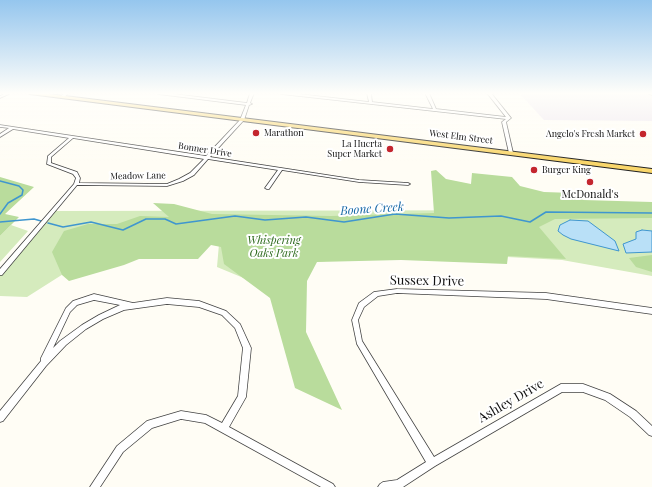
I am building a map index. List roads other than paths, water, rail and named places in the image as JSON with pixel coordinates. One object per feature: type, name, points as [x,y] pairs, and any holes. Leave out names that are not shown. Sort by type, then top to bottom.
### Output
[{"type":"main road","name":"West Elm Street","points":[[212,116],[511,152],[652,171]]},
{"type":"street","name":"Meadow Lane","points":[[76,184],[167,185],[192,174],[242,120],[244,116]]},
{"type":"street","points":[[487,116],[508,118]]},
{"type":"street","points":[[508,118],[504,122],[511,152]]},
{"type":"street","name":"Bonner Drive","points":[[0,126],[280,170],[359,181],[408,184]]},
{"type":"street","points":[[0,136],[12,128]]},
{"type":"street","points":[[0,273],[76,184],[78,178],[75,173],[49,164],[50,157],[72,137]]},
{"type":"street","points":[[267,188],[280,170]]},
{"type":"street","name":"Sussex Drive","points":[[432,463],[359,342],[355,320],[361,305],[376,294],[397,290],[546,296],[652,311]]},
{"type":"street","points":[[43,364],[68,310],[75,303],[94,297],[133,305]]},
{"type":"street","points":[[0,418],[43,364],[63,343],[84,327],[114,311],[133,305],[167,301],[199,304],[224,313],[238,326],[247,348],[242,397],[223,429]]},
{"type":"street","name":"Ashley Drive","points":[[383,487],[399,484],[432,463],[561,388],[583,388],[606,397],[633,414],[652,432]]},
{"type":"street","points":[[96,487],[120,449],[150,424],[181,415],[206,419],[330,487]]},
{"type":"water","points":[[570,220],[588,221],[615,241],[619,251],[571,239],[563,235],[558,231],[560,225]]},
{"type":"water","points":[[642,230],[652,231],[652,252],[626,253],[623,244],[636,239],[636,232]]},
{"type":"waterway","points":[[0,181],[19,186],[23,190],[22,195],[8,203],[0,214]]},
{"type":"waterway","name":"Boone Creek","points":[[48,223],[63,227],[91,222],[123,230],[146,219],[165,219],[176,224],[235,216],[265,220],[306,217],[344,222],[395,214],[449,218],[501,216],[530,222],[546,212],[652,213]]},
{"type":"waterway","name":"Boone Creek","points":[[0,222],[34,219],[41,221]]},
{"type":"place","name":"Marathon","points":[[256,133]]},
{"type":"place","name":"Angelo's Fresh Market","points":[[643,134]]},
{"type":"place","name":"La Huerta Super Market","points":[[390,149]]},
{"type":"place","name":"Burger King","points":[[534,170]]},
{"type":"place","name":"McDonald's","points":[[590,182]]},
{"type":"park label","name":"Whispering Oaks Park","points":[[274,247]]}]
